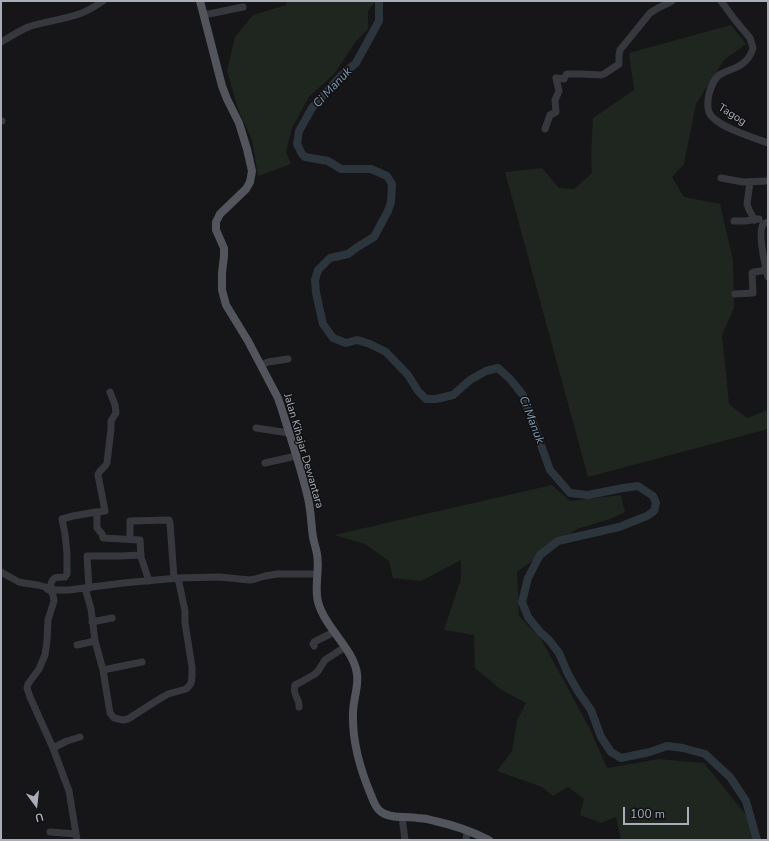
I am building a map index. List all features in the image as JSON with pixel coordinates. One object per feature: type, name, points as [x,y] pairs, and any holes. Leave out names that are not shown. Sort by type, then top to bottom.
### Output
[{"type":"main road","name":"Jalan Kihajar Dewantara","points":[[200,1],[222,86],[239,123],[252,171],[250,182],[246,189],[220,214],[216,222],[216,230],[224,248],[222,290],[226,305],[248,341],[280,403],[296,456],[308,500],[318,558],[316,587],[318,601],[322,614],[345,647],[357,673],[353,720],[356,746],[362,772],[378,810],[386,815],[416,817],[430,820],[467,831],[489,840]]},
{"type":"street","points":[[1,42],[27,28],[78,15],[93,8],[103,1]]},
{"type":"street","points":[[545,129],[550,115],[556,112],[555,100],[558,91],[556,78],[564,79],[568,74],[603,75],[619,64],[619,52],[650,13],[672,1]]},
{"type":"street","name":"Tagog","points":[[720,1],[750,38],[753,48],[748,60],[716,78],[709,96],[709,114],[728,127],[746,136],[768,143]]},
{"type":"street","points":[[204,15],[243,7]]},
{"type":"street","points":[[721,178],[750,182],[768,181]]},
{"type":"street","points":[[750,182],[747,204],[754,220]]},
{"type":"street","points":[[734,220],[745,222],[760,219],[765,223],[761,230],[767,274],[752,273],[753,293],[735,294]]},
{"type":"street","points":[[261,366],[268,362],[288,359]]},
{"type":"street","points":[[50,588],[51,581],[54,578],[65,577],[67,574],[67,552],[62,519],[105,511],[98,476],[99,472],[106,466],[107,463],[111,421],[116,413],[115,405],[110,392]]},
{"type":"street","points":[[256,428],[289,433]]},
{"type":"street","points":[[265,462],[296,456]]},
{"type":"street","points":[[97,512],[98,529],[103,538],[140,540],[141,555],[149,580]]},
{"type":"street","points":[[130,539],[130,520],[169,520],[176,578],[185,612],[192,677],[189,686],[186,688],[168,694],[131,717],[123,720],[114,718],[110,713],[103,670],[95,641],[92,622],[87,588],[87,557],[141,555]]},
{"type":"street","points":[[1,572],[18,582],[56,590],[69,590],[176,578],[219,577],[250,580],[277,574],[317,574]]},
{"type":"street","points":[[38,585],[51,591],[54,601],[48,620],[45,655],[39,669],[28,684],[27,688],[37,709],[69,790],[76,837],[50,832]]},
{"type":"street","points":[[92,622],[112,618]]},
{"type":"street","points":[[314,646],[314,642],[334,632]]},
{"type":"street","points":[[77,645],[95,641]]},
{"type":"street","points":[[299,708],[299,702],[294,692],[295,685],[315,674],[325,660],[345,647]]},
{"type":"street","points":[[103,670],[142,662]]},
{"type":"street","points":[[53,748],[67,741],[80,737]]},
{"type":"street","points":[[402,817],[405,840]]},
{"type":"street","points":[[466,840],[467,831]]},
{"type":"shaded area","points":[[287,1],[376,1],[368,11],[368,29],[356,41],[335,73],[309,97],[292,128],[286,152],[291,164],[258,176],[252,140],[238,109],[227,71],[235,37],[253,15],[286,5]]},
{"type":"shaded area","points":[[731,25],[746,44],[724,60],[696,104],[684,164],[672,177],[684,197],[720,204],[733,260],[734,308],[722,335],[729,404],[747,418],[768,410],[768,429],[588,477],[505,172],[542,168],[559,188],[574,189],[592,173],[591,155],[593,118],[634,90],[629,53]]},
{"type":"shaded area","points":[[552,485],[570,501],[621,495],[625,512],[610,519],[577,529],[517,572],[519,616],[541,639],[590,729],[607,768],[659,759],[704,763],[751,821],[755,840],[621,840],[616,817],[601,823],[580,815],[584,799],[568,787],[553,796],[542,787],[497,771],[512,751],[517,720],[526,703],[500,689],[475,668],[474,635],[444,630],[461,579],[461,560],[421,581],[393,578],[389,561],[365,544],[334,535]]},
{"type":"waterway","name":"Ci Manuk","points":[[379,1],[379,21],[356,63],[342,75],[312,108],[299,131],[297,144],[305,157],[328,161],[341,169],[371,169],[387,176],[392,184],[391,202],[388,211],[374,237],[348,254],[330,258],[318,270],[315,280],[316,293],[323,324],[333,338],[346,343],[357,340],[370,344],[386,352],[408,375],[418,391],[426,399],[436,399],[453,395],[470,380],[486,371],[498,368],[510,379],[523,395],[550,470],[570,493],[588,495],[638,486],[653,496],[656,503],[654,511],[647,516],[619,527],[558,541],[540,555],[528,578],[522,602],[528,617],[559,653],[568,674],[591,710],[601,737],[611,752],[621,758],[650,752],[667,746],[683,748],[705,754],[730,777],[746,801],[757,840]]}]
